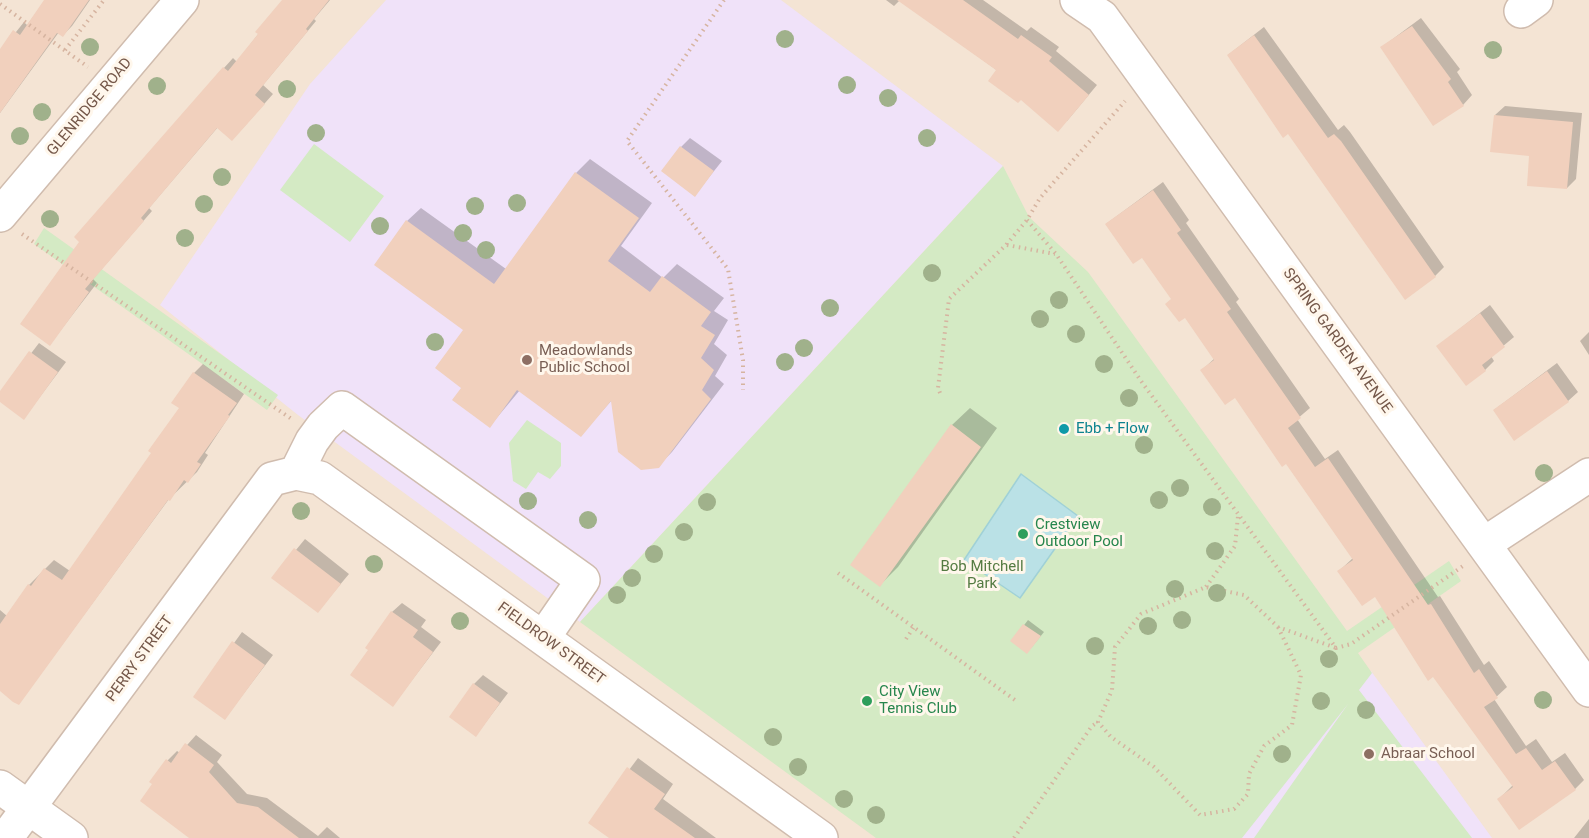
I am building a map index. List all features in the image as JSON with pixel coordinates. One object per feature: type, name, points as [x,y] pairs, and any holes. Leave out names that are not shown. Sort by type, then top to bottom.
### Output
[{"type":"street","name":"GLENRIDGE ROAD","points":[[9,204],[182,0]]},
{"type":"street","name":"SPRING GARDEN AVENUE","points":[[1077,0],[1102,17],[1589,690]]},
{"type":"street","name":"PERRY STREET","points":[[6,838],[31,809],[322,426],[342,408],[584,580],[543,638]]},
{"type":"street","points":[[1484,544],[1589,475]]},
{"type":"street","name":"FIELDROW STREET","points":[[284,476],[320,478],[821,838]]},
{"type":"street","points":[[0,787],[71,838]]},
{"type":"path","points":[[65,50],[104,0]]},
{"type":"path","points":[[724,0],[627,141],[728,269],[743,360],[744,390]]},
{"type":"path","points":[[0,4],[111,83]]},
{"type":"path","points":[[940,393],[938,388],[949,299],[1006,245],[1027,220],[1040,198],[1145,78]]},
{"type":"path","points":[[9,204],[286,414],[312,441]]},
{"type":"path","points":[[1027,220],[1056,254],[1141,381],[1336,648]]},
{"type":"path","points":[[1006,245],[1056,254]]},
{"type":"path","points":[[1206,588],[1235,546],[1238,515]]},
{"type":"path","points":[[1278,627],[1336,648],[1351,644],[1471,561],[1484,544]]},
{"type":"path","points":[[838,573],[1015,700]]},
{"type":"path","points":[[1014,838],[1092,726],[1098,722],[1112,690],[1115,647],[1141,614],[1206,588],[1244,595],[1278,627],[1301,675],[1292,725],[1264,746],[1248,774],[1248,794],[1234,809],[1200,815],[1154,766],[1111,737],[1098,722]]},
{"type":"path","points":[[906,639],[914,627]]},
{"type":"shaded area","points":[[0,0],[1589,0],[1589,838],[0,838]]},
{"type":"shaded area","name":"Meadowlands Public School","points":[[386,0],[781,0],[1003,166],[580,622],[298,415],[160,305],[310,84]]},
{"type":"shaded area","name":"Abraar School","points":[[1371,671],[1492,838],[1241,838]]},
{"type":"green space","points":[[314,144],[384,196],[350,242],[280,190]]},
{"type":"green space","name":"Bob Mitchell Park","points":[[1003,166],[1029,217],[1088,272],[1347,631],[1449,561],[1461,581],[1358,653],[1372,673],[1359,690],[1472,838],[1254,838],[1348,704],[1242,838],[876,838],[580,622]]},
{"type":"green space","points":[[44,228],[278,395],[267,410],[34,244]]},
{"type":"green space","points":[[527,420],[561,443],[561,466],[550,479],[538,472],[526,489],[513,481],[509,443]]},
{"type":"water","name":"Crestview Outdoor Pool","points":[[1021,474],[1078,516],[1020,598],[964,560]]},
{"type":"building","points":[[44,0],[89,0],[63,37],[57,33],[0,113],[0,49],[13,30],[20,35]]},
{"type":"building","points":[[282,0],[329,0],[306,29],[308,31],[255,95],[265,104],[232,141],[217,128],[141,218],[144,221],[85,289],[89,292],[50,346],[20,324],[79,242],[74,237],[223,67],[228,71],[258,34],[255,32]]},
{"type":"building","points":[[897,0],[963,0],[1018,39],[1021,35],[1052,57],[1049,61],[1089,95],[1058,132],[1021,100],[1018,103],[988,81],[996,70]]},
{"type":"building","points":[[1412,26],[1451,79],[1448,82],[1464,106],[1433,126],[1380,47]]},
{"type":"building","points":[[1254,35],[1328,138],[1334,134],[1341,141],[1436,277],[1405,300],[1288,134],[1283,138],[1227,55]]},
{"type":"building","points":[[1494,115],[1573,122],[1567,189],[1527,186],[1529,156],[1490,152]]},
{"type":"building","points":[[680,146],[714,171],[695,197],[661,171]]},
{"type":"building","points":[[575,172],[639,218],[608,261],[650,292],[662,276],[711,312],[701,326],[715,335],[701,358],[714,370],[702,390],[711,399],[659,468],[641,470],[618,452],[611,401],[581,437],[517,390],[490,428],[452,400],[461,388],[435,368],[463,330],[374,265],[406,220],[494,284]]},
{"type":"building","points":[[1153,190],[1181,230],[1177,233],[1231,309],[1227,312],[1301,418],[1288,428],[1315,467],[1328,458],[1428,605],[1431,604],[1474,673],[1479,669],[1498,698],[1484,707],[1516,754],[1526,748],[1542,770],[1555,761],[1576,790],[1519,830],[1497,799],[1513,787],[1433,677],[1428,681],[1375,597],[1362,606],[1337,571],[1353,560],[1286,464],[1282,467],[1235,398],[1225,405],[1200,370],[1214,360],[1185,318],[1179,322],[1165,304],[1171,299],[1142,258],[1133,264],[1105,224]]},
{"type":"building","points":[[1480,313],[1505,347],[1482,365],[1486,371],[1466,386],[1436,346]]},
{"type":"building","points":[[29,351],[58,372],[24,420],[0,402],[0,391]]},
{"type":"building","points":[[1547,371],[1569,402],[1514,441],[1493,410]]},
{"type":"building","points":[[193,372],[237,403],[228,415],[230,416],[197,462],[201,464],[188,483],[184,480],[170,501],[168,500],[19,705],[13,702],[0,691],[0,624],[28,584],[31,586],[44,568],[62,580],[151,453],[148,451],[179,408],[171,403]]},
{"type":"building","points":[[951,424],[981,447],[880,587],[850,565]]},
{"type":"building","points":[[294,548],[341,584],[318,613],[271,578]]},
{"type":"building","points":[[391,611],[418,630],[413,637],[433,652],[393,707],[350,675],[368,650],[365,648]]},
{"type":"building","points":[[1023,624],[1041,636],[1027,654],[1010,641]]},
{"type":"building","points":[[232,641],[265,665],[225,720],[193,697]]},
{"type":"building","points":[[473,683],[500,703],[476,737],[449,717]]},
{"type":"building","points":[[185,743],[214,765],[209,772],[237,803],[258,807],[299,838],[189,838],[140,801],[152,784],[149,782],[166,759],[171,763]]},
{"type":"building","points":[[627,767],[665,794],[654,809],[695,838],[609,838],[588,823]]},
{"type":"place","name":"Meadowlands Public School","points":[[527,360]]},
{"type":"place","name":"Ebb + Flow","points":[[1064,429]]},
{"type":"place","name":"Crestview Outdoor Pool","points":[[1023,534]]},
{"type":"place","name":"City View Tennis Club","points":[[867,701]]},
{"type":"place","name":"Abraar School","points":[[1369,754]]}]
